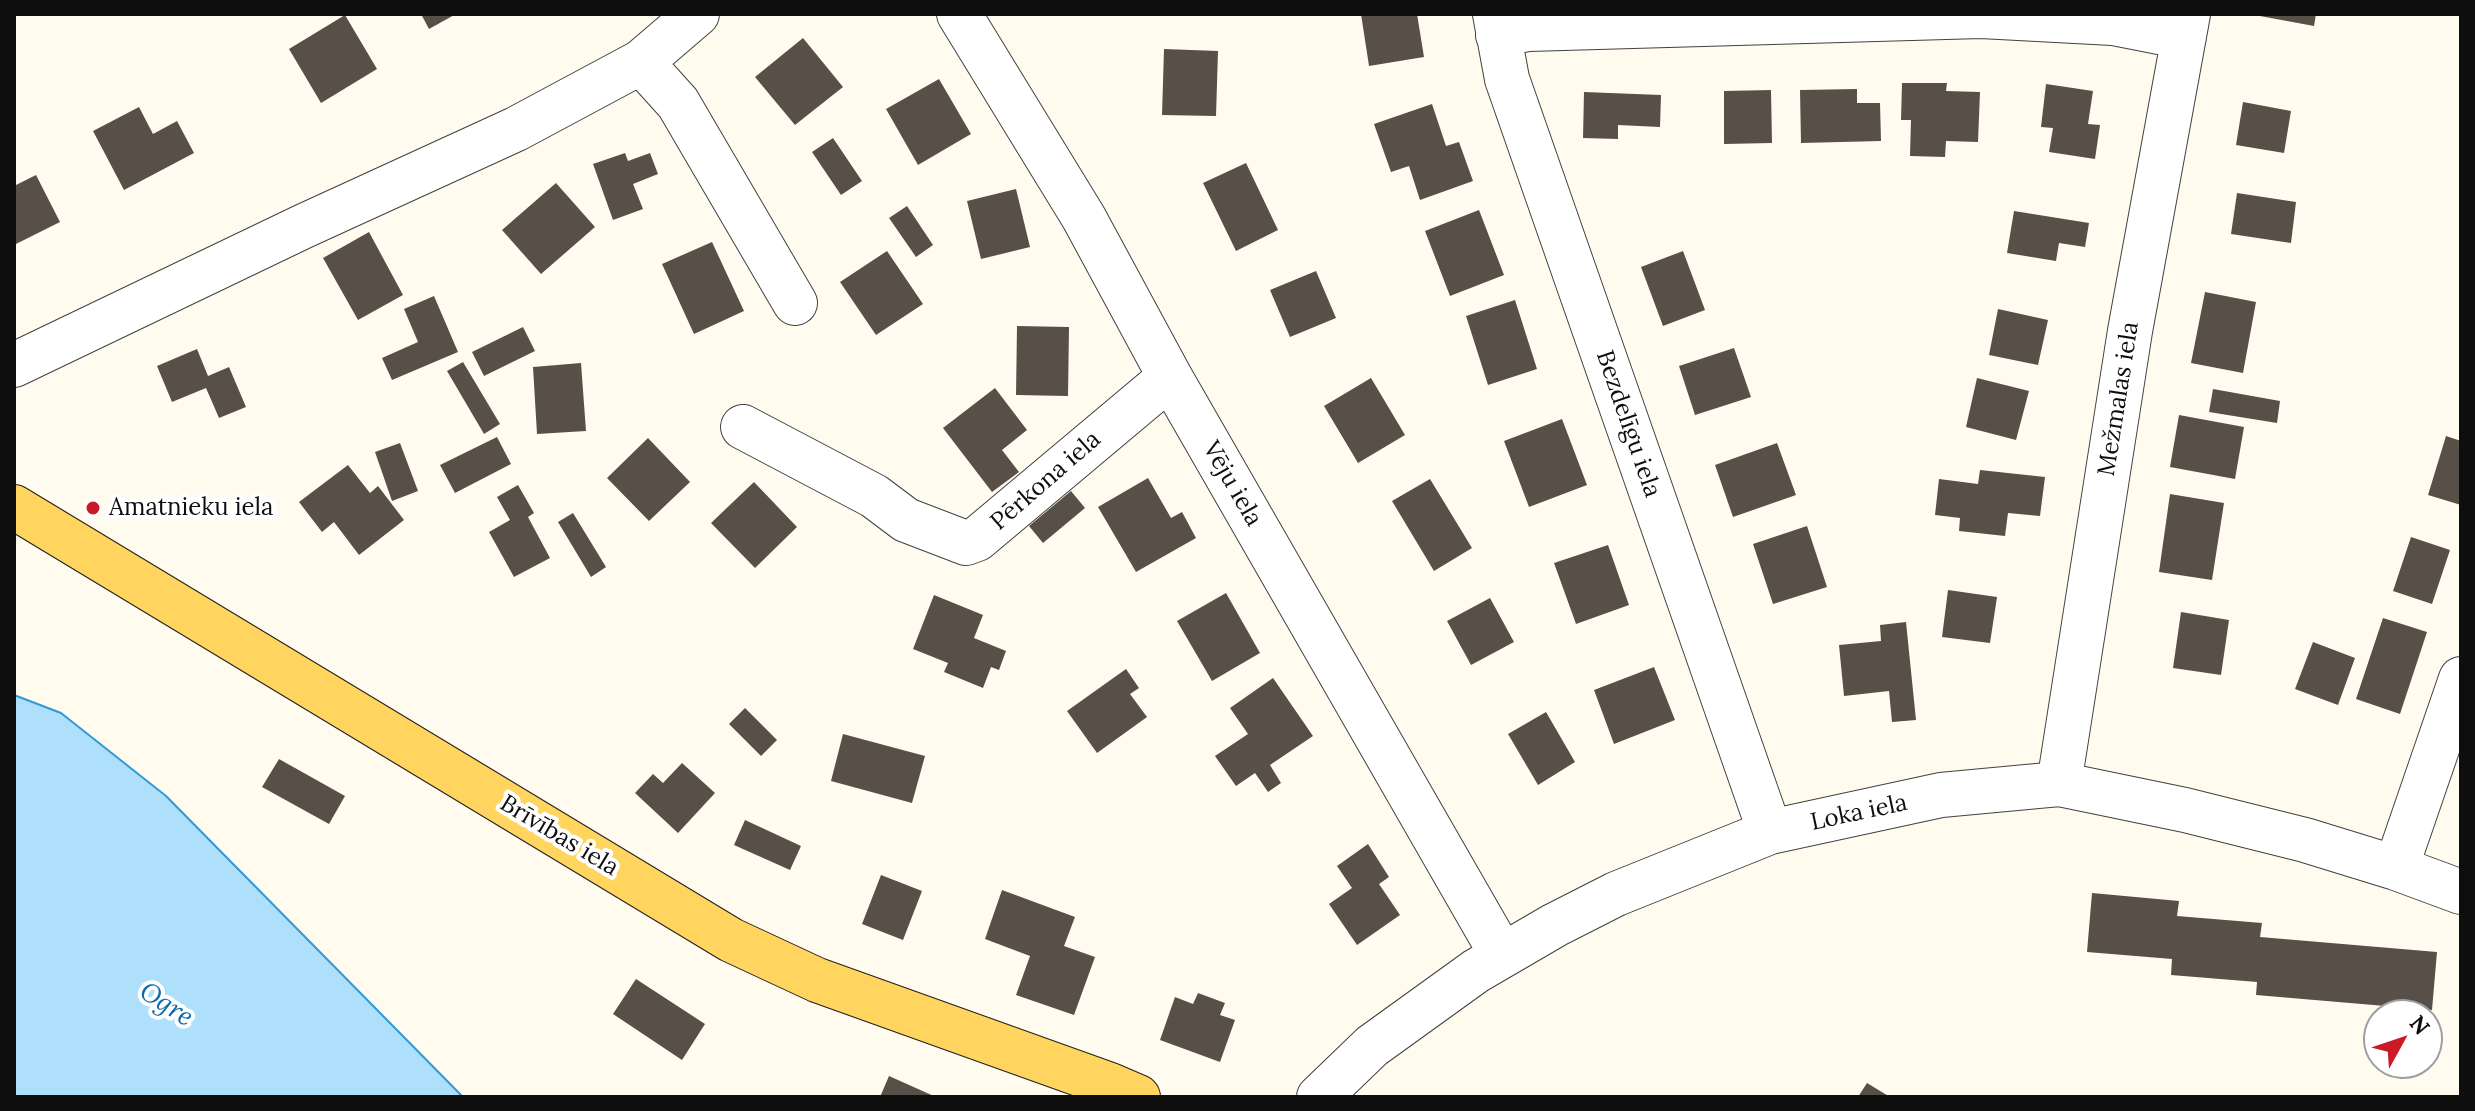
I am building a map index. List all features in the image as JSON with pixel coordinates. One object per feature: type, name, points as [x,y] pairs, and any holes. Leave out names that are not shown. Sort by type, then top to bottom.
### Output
[{"type":"main road","name":"Brīvības iela","points":[[14,507],[731,940],[817,980],[1138,1097]]},
{"type":"street","points":[[14,365],[318,219],[516,129],[641,62],[697,14]]},
{"type":"street","name":"Vēju iela","points":[[959,14],[1076,205],[1170,377],[1502,955]]},
{"type":"street","points":[[1496,24],[1528,29],[1981,16],[2186,25]]},
{"type":"street","name":"Bezdelīgu iela","points":[[1496,24],[1507,79],[1770,832]]},
{"type":"street","name":"Mežmalas iela","points":[[2059,784],[2130,331],[2186,25]]},
{"type":"street","points":[[641,62],[678,103],[795,303]]},
{"type":"street","name":"Pērkona iela","points":[[743,427],[874,496],[906,520],[966,543],[977,539],[1170,377]]},
{"type":"street","points":[[2396,868],[2461,679]]},
{"type":"street","name":"Loka iela","points":[[1319,1097],[1372,1046],[1502,955],[1616,894],[1770,832],[1941,795],[2059,784],[2200,813],[2305,840],[2461,892]]},
{"type":"water","name":"Ogre","points":[[14,695],[61,713],[166,796],[463,1097],[14,1097]]},
{"type":"building","points":[[421,14],[456,14],[429,29]]},
{"type":"building","points":[[1361,14],[1417,14],[1424,57],[1369,66]]},
{"type":"building","points":[[2249,14],[2316,14],[2314,26]]},
{"type":"building","points":[[345,15],[377,69],[321,103],[289,49]]},
{"type":"building","points":[[803,38],[843,87],[795,125],[755,77]]},
{"type":"building","points":[[1164,49],[1218,51],[1216,116],[1162,115]]},
{"type":"building","points":[[939,79],[971,134],[918,165],[886,109]]},
{"type":"building","points":[[1902,83],[1947,83],[1946,91],[1980,92],[1978,142],[1946,141],[1945,157],[1910,156],[1911,120],[1901,120]]},
{"type":"building","points":[[2046,84],[2093,91],[2088,124],[2100,125],[2095,159],[2049,152],[2053,128],[2041,127]]},
{"type":"building","points":[[1857,89],[1857,103],[1880,103],[1881,141],[1801,143],[1800,90]]},
{"type":"building","points":[[1771,90],[1772,143],[1724,144],[1724,91]]},
{"type":"building","points":[[1584,92],[1661,95],[1660,127],[1618,125],[1618,139],[1583,138]]},
{"type":"building","points":[[2243,102],[2291,111],[2284,153],[2236,145]]},
{"type":"building","points":[[1432,104],[1446,146],[1459,142],[1473,181],[1420,200],[1409,166],[1391,172],[1374,124]]},
{"type":"building","points":[[139,107],[153,134],[177,121],[194,153],[124,190],[93,131]]},
{"type":"building","points":[[833,138],[862,181],[841,195],[812,152]]},
{"type":"building","points":[[625,153],[628,161],[650,153],[658,174],[633,184],[643,209],[613,220],[593,164]]},
{"type":"building","points":[[1246,163],[1278,230],[1236,251],[1203,183]]},
{"type":"building","points":[[36,175],[60,222],[16,244],[14,186]]},
{"type":"building","points":[[556,183],[595,227],[541,274],[502,230]]},
{"type":"building","points":[[1016,189],[1030,247],[981,259],[967,201]]},
{"type":"building","points":[[2237,193],[2296,202],[2291,243],[2231,234]]},
{"type":"building","points":[[907,206],[933,245],[916,257],[889,218]]},
{"type":"building","points":[[1479,210],[1504,275],[1450,296],[1425,231]]},
{"type":"building","points":[[2014,211],[2089,223],[2085,247],[2059,243],[2056,261],[2007,253]]},
{"type":"building","points":[[369,232],[403,295],[358,320],[323,258]]},
{"type":"building","points":[[712,242],[744,311],[694,334],[662,264]]},
{"type":"building","points":[[887,251],[923,304],[876,335],[840,282]]},
{"type":"building","points":[[1683,251],[1705,310],[1663,326],[1641,267]]},
{"type":"building","points":[[1316,271],[1336,318],[1290,337],[1270,290]]},
{"type":"building","points":[[2205,292],[2256,302],[2243,373],[2191,363]]},
{"type":"building","points":[[434,296],[458,352],[392,380],[382,358],[418,342],[404,309]]},
{"type":"building","points":[[1515,300],[1537,369],[1488,385],[1466,316]]},
{"type":"building","points":[[1998,309],[2048,320],[2038,365],[1989,355]]},
{"type":"building","points":[[1017,326],[1069,327],[1068,396],[1016,395]]},
{"type":"building","points":[[523,327],[535,351],[484,376],[472,352]]},
{"type":"building","points":[[1734,348],[1751,397],[1695,415],[1679,366]]},
{"type":"building","points":[[197,349],[208,376],[229,367],[246,407],[219,418],[206,388],[172,402],[157,366]]},
{"type":"building","points":[[463,362],[500,424],[484,434],[447,371]]},
{"type":"building","points":[[581,363],[586,431],[537,434],[533,367]]},
{"type":"building","points":[[1371,378],[1405,435],[1358,463],[1324,406]]},
{"type":"building","points":[[1977,378],[2029,391],[2016,440],[1966,427]]},
{"type":"building","points":[[995,388],[1027,430],[1002,450],[1019,472],[992,492],[943,428]]},
{"type":"building","points":[[2213,389],[2280,401],[2277,423],[2209,412]]},
{"type":"building","points":[[2179,415],[2244,427],[2235,479],[2170,467]]},
{"type":"building","points":[[1562,419],[1587,485],[1529,507],[1504,441]]},
{"type":"building","points":[[2446,436],[2461,441],[2461,505],[2428,495]]},
{"type":"building","points":[[497,437],[511,464],[455,493],[440,465]]},
{"type":"building","points":[[648,438],[690,482],[649,521],[607,478]]},
{"type":"building","points":[[400,443],[418,491],[392,501],[375,452]]},
{"type":"building","points":[[1777,443],[1796,495],[1733,517],[1715,465]]},
{"type":"building","points":[[348,465],[370,493],[378,486],[404,520],[359,555],[334,522],[322,532],[299,502]]},
{"type":"building","points":[[1980,470],[2045,477],[2040,516],[2008,513],[2005,536],[1959,531],[1960,518],[1935,515],[1939,479],[1978,484]]},
{"type":"building","points":[[1148,478],[1171,518],[1182,512],[1196,538],[1136,572],[1098,507]]},
{"type":"building","points":[[1430,479],[1472,548],[1434,571],[1392,501]]},
{"type":"building","points":[[754,482],[797,527],[755,568],[711,523]]},
{"type":"building","points":[[518,485],[534,513],[528,517],[550,558],[514,577],[489,532],[510,520],[497,497]]},
{"type":"building","points":[[1071,491],[1085,508],[1043,543],[1029,526]]},
{"type":"building","points":[[2170,494],[2224,503],[2212,580],[2159,572]]},
{"type":"building","points":[[573,513],[606,567],[591,577],[558,522]]},
{"type":"building","points":[[1807,526],[1827,587],[1773,604],[1753,544]]},
{"type":"building","points":[[2411,537],[2450,550],[2432,604],[2393,591]]},
{"type":"building","points":[[1608,545],[1629,605],[1576,624],[1554,563]]},
{"type":"building","points":[[1948,590],[1997,597],[1990,643],[1942,637]]},
{"type":"building","points":[[1226,593],[1260,653],[1212,681],[1177,621]]},
{"type":"building","points":[[934,595],[983,615],[974,638],[1006,651],[999,670],[991,667],[983,688],[944,672],[948,663],[913,649]]},
{"type":"building","points":[[1490,598],[1514,642],[1471,665],[1447,621]]},
{"type":"building","points":[[2181,612],[2229,620],[2221,675],[2173,668]]},
{"type":"building","points":[[2383,618],[2427,632],[2400,714],[2356,699]]},
{"type":"building","points":[[1906,622],[1916,720],[1892,722],[1889,691],[1844,696],[1839,645],[1881,641],[1880,625]]},
{"type":"building","points":[[2313,642],[2355,658],[2338,705],[2295,689]]},
{"type":"building","points":[[1654,667],[1675,720],[1614,744],[1594,690]]},
{"type":"building","points":[[1126,669],[1139,688],[1130,694],[1147,717],[1097,753],[1067,711]]},
{"type":"building","points":[[1273,678],[1313,736],[1270,765],[1281,783],[1268,792],[1255,773],[1236,786],[1215,756],[1248,734],[1230,708]]},
{"type":"building","points":[[745,708],[777,740],[761,756],[729,724]]},
{"type":"building","points":[[1546,712],[1575,762],[1538,785],[1508,734]]},
{"type":"building","points":[[843,734],[925,756],[912,803],[831,781]]},
{"type":"building","points":[[279,759],[345,796],[329,824],[262,787]]},
{"type":"building","points":[[682,763],[715,793],[678,833],[635,793],[653,774],[663,783]]},
{"type":"building","points":[[745,820],[801,846],[790,870],[734,845]]},
{"type":"building","points":[[1368,844],[1389,877],[1379,884],[1400,915],[1357,945],[1329,904],[1352,888],[1337,866]]},
{"type":"building","points":[[881,875],[922,891],[903,940],[862,924]]},
{"type":"building","points":[[1002,890],[1075,917],[1064,946],[1095,957],[1074,1015],[1016,995],[1030,956],[985,939]]},
{"type":"building","points":[[2092,893],[2179,901],[2177,916],[2262,923],[2260,937],[2437,952],[2433,999],[2363,999],[2363,1004],[2256,995],[2257,982],[2171,975],[2172,959],[2087,952]]},
{"type":"building","points":[[636,979],[705,1024],[682,1060],[613,1014]]},
{"type":"building","points":[[1198,993],[1225,1003],[1220,1015],[1235,1020],[1220,1062],[1160,1040],[1175,997],[1193,1004]]},
{"type":"building","points":[[889,1076],[936,1097],[880,1097]]},
{"type":"building","points":[[1867,1083],[1890,1097],[1858,1097]]},
{"type":"place","name":"Amatnieku iela","points":[[93,508]]}]
